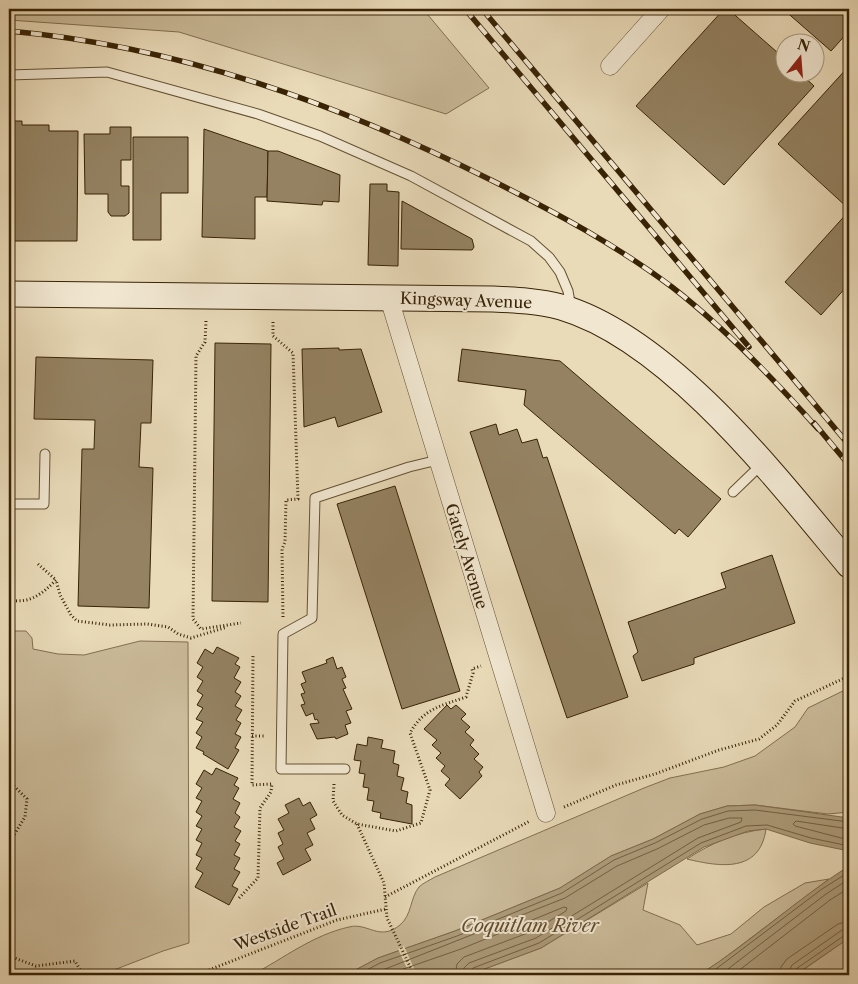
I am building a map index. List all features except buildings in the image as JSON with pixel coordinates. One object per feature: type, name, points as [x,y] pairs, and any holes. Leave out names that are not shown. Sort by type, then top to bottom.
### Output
[{"type":"main road","name":"Kingsway Avenue","points":[[9,294],[524,300],[572,311],[619,333],[651,356],[725,422],[763,463],[849,565]]},
{"type":"street","points":[[610,66],[661,9]]},
{"type":"street","name":"Gately Avenue","points":[[389,298],[546,813]]},
{"type":"lane","points":[[9,75],[107,72],[258,114],[320,136],[410,176],[531,241],[549,257],[560,272],[568,291],[572,311]]},
{"type":"lane","points":[[9,504],[44,504],[44,454]]},
{"type":"lane","points":[[345,769],[281,769],[283,634],[312,618],[315,498],[409,467],[438,460]]},
{"type":"lane","points":[[733,492],[763,463]]},
{"type":"path","points":[[38,564],[56,580],[60,595],[71,615],[78,621],[110,625],[147,624],[168,627],[178,634],[191,638],[241,623],[201,629],[193,620],[196,356],[205,342],[206,322]]},
{"type":"path","points":[[273,322],[273,336],[293,353],[298,499],[286,500],[285,542],[282,549],[283,634]]},
{"type":"path","points":[[9,600],[20,602],[39,596],[56,580]]},
{"type":"path","points":[[239,898],[258,878],[260,808],[271,792],[272,784],[252,784],[253,656]]},
{"type":"path","points":[[335,768],[333,801],[342,815],[357,824],[396,831],[422,823],[430,790],[410,733],[416,721],[427,711],[466,697],[473,674],[472,669],[499,660]]},
{"type":"path","points":[[385,897],[546,813],[568,806],[616,785],[655,774],[719,750],[759,739],[777,725],[795,701],[849,676]]},
{"type":"path","points":[[9,781],[27,799],[25,817],[9,843]]},
{"type":"path","points":[[357,824],[384,883],[387,918],[414,975]]},
{"type":"path","name":"Westside Trail","points":[[196,975],[337,920],[386,909]]},
{"type":"path","points":[[9,956],[36,966],[75,961],[83,975]]},
{"type":"shaded area","points":[[9,9],[423,9],[489,88],[446,114],[179,32],[9,20]]},
{"type":"shaded area","points":[[9,631],[26,631],[32,638],[33,649],[58,654],[84,655],[140,641],[188,642],[189,943],[101,975],[9,975]]},
{"type":"shaded area","points":[[849,688],[849,812],[828,814],[755,805],[727,806],[700,814],[653,839],[611,856],[560,888],[455,931],[378,958],[346,975],[252,975],[323,935],[356,926],[380,932],[393,930],[404,921],[419,887],[435,877],[670,778],[724,767],[755,756],[795,727],[808,708]]},
{"type":"shaded area","points":[[766,829],[762,843],[756,853],[747,860],[737,864],[712,864],[687,859],[725,839],[755,830]]},
{"type":"shaded area","points":[[829,879],[699,975],[468,975],[541,948],[648,883],[643,910],[680,925],[697,945],[731,934],[764,907],[805,883]]},
{"type":"shaded area","points":[[849,938],[849,975],[796,975]]},
{"type":"water","name":"Coquitlam River","points":[[755,805],[849,818],[849,851],[810,843],[766,829],[748,831],[704,847],[541,948],[468,975],[346,975],[378,958],[455,931],[560,888],[611,856],[653,839],[700,814],[727,806]]},
{"type":"water","points":[[849,866],[849,938],[795,975],[699,975],[737,949],[811,892]]},
{"type":"pier","points":[[404,946],[417,975],[410,975],[398,949]]},
{"type":"railway","points":[[465,9],[749,347]]},
{"type":"railway","points":[[482,9],[849,445]]},
{"type":"railway","points":[[9,31],[135,50],[197,65],[258,83],[318,104],[377,128],[436,153],[493,181],[585,230],[629,257],[672,287],[748,355],[818,429]]},
{"type":"railway","points":[[814,423],[849,465]]}]
